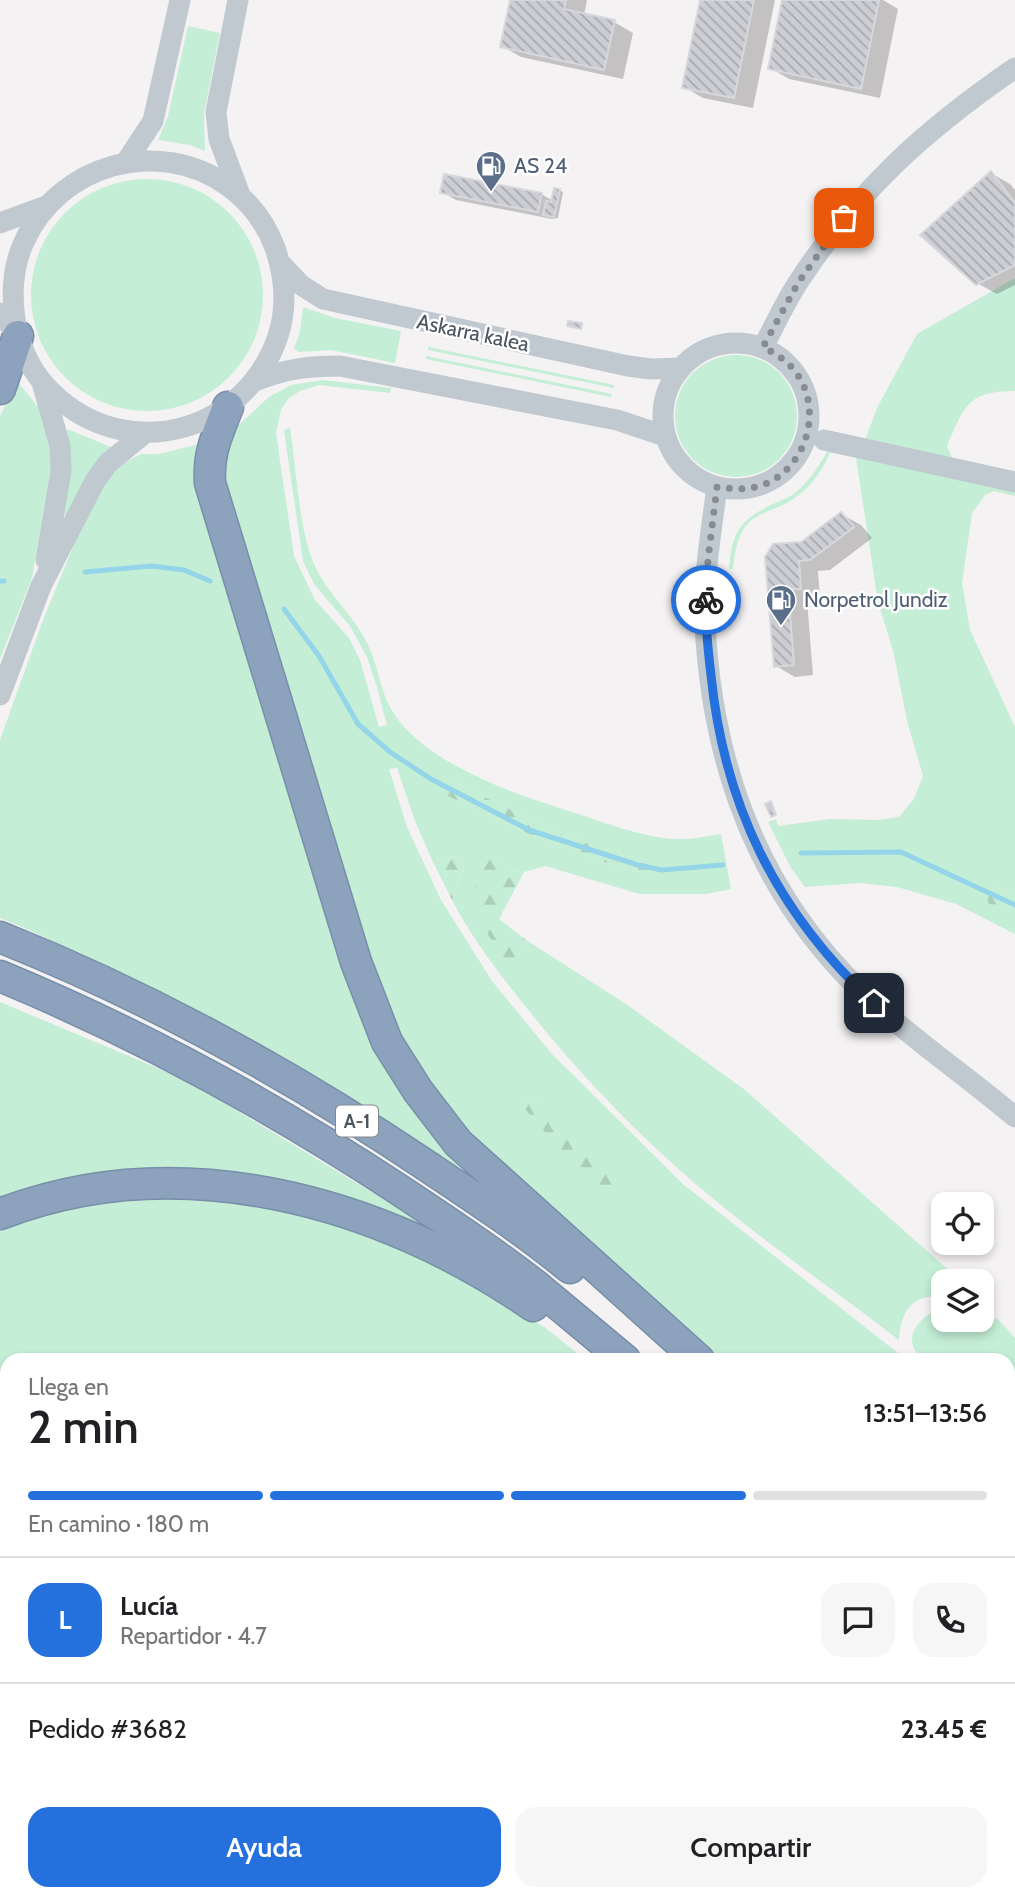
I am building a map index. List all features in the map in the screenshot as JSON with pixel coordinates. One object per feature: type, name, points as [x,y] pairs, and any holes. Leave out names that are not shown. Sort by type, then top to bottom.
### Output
[{"type":"highway","points":[[0,389],[9,324]]},
{"type":"highway","points":[[228,407],[214,441],[209,462],[210,483],[356,962],[387,1042],[418,1091],[458,1143],[690,1353]]},
{"type":"highway","name":"A-1","points":[[0,937],[50,957],[180,1020],[290,1080],[389,1140],[559,1259],[673,1353]]},
{"type":"highway","name":"A-1","points":[[0,976],[163,1050],[274,1111],[459,1230],[534,1284],[617,1353]]},
{"type":"highway","points":[[0,1214],[23,1205],[82,1191],[132,1183],[198,1182],[257,1190],[310,1202],[382,1225],[439,1251],[518,1296],[599,1353]]},
{"type":"street","points":[[125,162],[153,121],[180,0]]},
{"type":"street","points":[[238,0],[216,112],[219,139],[240,195]]},
{"type":"street","points":[[763,347],[811,264],[832,234],[884,172],[948,117],[1015,68]]},
{"type":"street","points":[[156,160],[187,165],[215,177],[240,195],[258,215],[272,238],[280,262],[285,294],[282,325],[272,354],[255,381],[228,407],[202,422],[174,430],[145,433],[121,430],[88,418],[58,399],[41,382],[9,324],[13,313],[12,289],[22,244],[48,205],[83,177],[104,167],[125,162],[156,160]]},
{"type":"street","points":[[0,223],[48,205]]},
{"type":"street","name":"Askarra kalea","points":[[280,262],[301,285],[323,299],[628,366],[651,369],[680,368]]},
{"type":"street","points":[[745,343],[763,347],[782,358],[797,374],[807,395],[810,417],[806,439],[796,459],[781,475],[761,485],[739,490],[717,487],[699,480],[684,469],[665,436],[664,401],[670,384],[680,368],[709,347],[745,343]]},
{"type":"street","points":[[255,381],[307,366],[340,366],[618,420],[665,436]]},
{"type":"street","points":[[41,382],[60,446],[61,471],[41,586]]},
{"type":"street","points":[[0,695],[41,586],[95,481],[108,463],[145,433]]},
{"type":"street","points":[[824,440],[1015,482]]},
{"type":"street","points":[[717,487],[708,559],[705,624],[715,711],[724,757],[735,795],[754,841],[788,904],[822,950],[889,1017],[1015,1117]]},
{"type":"green space","points":[[188,26],[220,33],[204,113],[205,151],[190,145],[158,140],[168,116]]},
{"type":"green space","points":[[147,179],[170,181],[202,193],[221,205],[237,221],[258,261],[263,295],[261,318],[249,350],[237,369],[221,385],[181,406],[147,411],[124,409],[92,397],[73,385],[57,369],[36,329],[31,295],[33,272],[45,240],[57,221],[73,205],[113,184]]},
{"type":"green space","points":[[1015,278],[1015,391],[987,394],[977,398],[964,411],[947,446],[955,465],[864,443],[877,408],[917,334]]},
{"type":"green space","points":[[303,307],[335,318],[401,331],[395,363],[331,350],[298,352],[294,348],[300,332]]},
{"type":"green space","points":[[428,347],[614,385],[614,388],[428,350]]},
{"type":"green space","points":[[736,355],[759,360],[779,373],[792,393],[797,416],[792,439],[779,459],[759,472],[736,477],[713,472],[693,459],[680,439],[675,416],[680,393],[693,373],[713,360]]},
{"type":"green space","points":[[426,356],[612,394],[611,397],[426,359]]},
{"type":"green space","points":[[323,380],[391,388],[390,393],[319,385],[300,391],[289,398],[281,409],[276,433],[294,556],[315,600],[349,638],[360,660],[379,727],[387,725],[367,657],[350,626],[314,584],[303,561],[284,430],[290,428],[301,516],[314,564],[367,643],[388,703],[401,723],[419,741],[441,757],[492,783],[621,828],[650,836],[678,839],[721,834],[731,889],[706,894],[640,894],[545,866],[524,872],[511,871],[489,855],[497,946],[506,963],[516,957],[526,940],[626,1004],[745,1090],[947,1269],[931,1269],[931,1297],[923,1298],[910,1306],[902,1321],[899,1340],[696,1184],[623,1116],[577,1067],[534,1017],[470,931],[452,900],[464,866],[459,856],[433,862],[415,821],[397,768],[389,769],[407,827],[441,900],[492,981],[551,1053],[684,1185],[898,1353],[713,1353],[463,1129],[428,1083],[400,1035],[370,968],[221,471],[230,433],[269,397],[291,385]],"holes":[[[443,777],[564,835],[655,868],[649,874],[605,862],[529,834],[436,790]],[[534,1098],[567,1134],[519,1102]]]},
{"type":"green space","points":[[17,381],[39,408],[49,439],[52,462],[32,578],[0,659],[0,416]]},
{"type":"green space","points":[[67,429],[111,447],[95,464],[67,516],[64,515],[71,464]]},
{"type":"green space","points":[[199,444],[357,981],[488,1186],[401,1130],[222,1026],[130,978],[0,918],[0,740],[43,620],[83,523],[107,479],[123,463],[141,454],[159,454]]},
{"type":"green space","points":[[829,449],[1015,489],[1015,496],[994,491],[985,495],[972,513],[962,583],[970,630],[1015,727],[1015,894],[992,886],[989,904],[1015,907],[1015,934],[956,904],[897,887],[860,883],[805,887],[791,868],[768,822],[776,819],[778,826],[830,819],[878,820],[899,817],[914,799],[923,776],[907,721],[894,654],[878,602],[856,458],[830,452],[822,468],[805,490],[791,501],[749,523],[738,542],[733,569],[729,569],[732,546],[744,523],[760,511],[795,493],[810,478]]},
{"type":"green space","points":[[443,777],[564,835],[656,868],[649,874],[605,862],[529,834],[435,790]]},
{"type":"green space","points":[[489,855],[511,871],[524,872],[499,919],[526,940],[516,957],[506,964],[484,928],[473,897],[481,862]]},
{"type":"green space","points":[[459,856],[464,865],[452,900],[433,862]]},
{"type":"green space","points":[[992,886],[1015,894],[1015,907],[989,904],[985,892]]},
{"type":"green space","points":[[0,1002],[186,1080],[439,1233],[332,1191],[212,1174],[0,1199]]},
{"type":"green space","points":[[534,1098],[616,1182],[618,1192],[606,1202],[519,1102]]},
{"type":"green space","points":[[226,1197],[338,1221],[468,1280],[544,1327],[577,1353],[0,1353],[0,1223],[105,1198]]},
{"type":"green space","points":[[931,1313],[931,1332],[994,1332],[994,1320],[997,1318],[1015,1338],[1015,1353],[917,1353],[912,1340],[920,1322]]},
{"type":"building","points":[[510,0],[566,0],[564,9],[615,20],[604,70],[500,47]]},
{"type":"building","points":[[700,0],[754,0],[734,98],[682,88]]},
{"type":"building","points":[[782,0],[879,0],[861,89],[768,69]]},
{"type":"building","points":[[991,171],[1015,203],[1015,265],[976,285],[920,235]]},
{"type":"building","name":"AS 24","points":[[444,174],[542,193],[538,212],[440,193]]},
{"type":"building","points":[[554,188],[560,189],[554,217],[543,215],[546,201],[551,202]]},
{"type":"building","points":[[568,321],[582,323],[581,329],[567,326]]},
{"type":"building","name":"Norpetrol Jundiz","points":[[841,512],[854,527],[810,560],[799,561],[801,589],[788,589],[794,665],[774,667],[765,557],[773,544],[801,542]]},
{"type":"building","points":[[771,801],[776,815],[771,817],[765,804]]},
{"type":"waterway","points":[[85,572],[151,566],[184,570],[210,581]]},
{"type":"waterway","points":[[284,609],[319,656],[358,724],[390,752],[431,779],[529,830],[638,865],[662,870],[723,865]]},
{"type":"waterway","points":[[801,853],[901,852],[1015,905]]},
{"type":"way so far","points":[[706,600],[717,487],[739,490],[761,485],[781,475],[796,459],[806,439],[810,417],[807,395],[797,374],[782,358],[763,347],[798,283],[844,218]]},
{"type":"place","name":"AS 24","points":[[491,193]]},
{"type":"place","name":"Norpetrol Jundiz","points":[[781,627]]},
{"type":"route","points":[[706,600],[705,624],[715,711],[724,757],[735,795],[754,841],[788,904],[810,935],[874,1003]]}]
